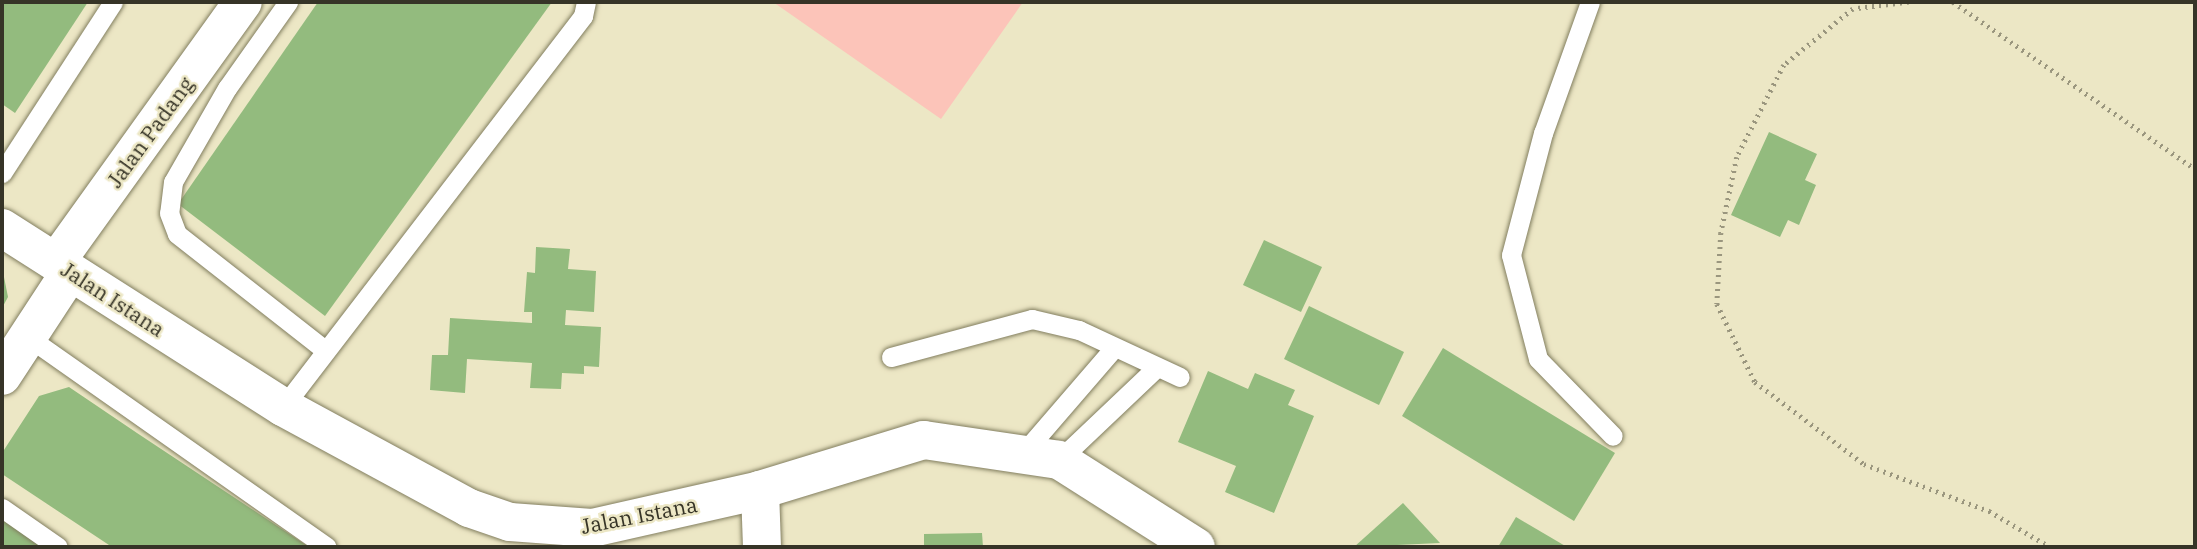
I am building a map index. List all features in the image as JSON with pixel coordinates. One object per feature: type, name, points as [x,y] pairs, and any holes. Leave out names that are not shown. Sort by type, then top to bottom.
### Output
[{"type":"street","name":"Jalan Padang","points":[[2,376],[28,337],[63,267],[243,2]]},
{"type":"street","name":"Jalan Istana","points":[[2,228],[283,407],[469,508],[510,522],[592,528],[760,490],[924,440],[1042,455],[1196,547]]},
{"type":"street","points":[[760,490],[762,547]]},
{"type":"lane","points":[[2,173],[113,2]]},
{"type":"lane","points":[[288,2],[228,88],[173,181],[169,213],[185,240],[325,350]]},
{"type":"lane","points":[[283,407],[583,16],[586,2]]},
{"type":"lane","points":[[1590,2],[1543,133],[1511,255],[1538,359],[1613,436]]},
{"type":"lane","points":[[891,357],[1032,319],[1079,330],[1113,349],[1180,377]]},
{"type":"lane","points":[[28,337],[327,547]]},
{"type":"lane","points":[[1042,455],[1113,349]]},
{"type":"lane","points":[[1042,455],[1156,368]]},
{"type":"lane","points":[[2,508],[58,547]]},
{"type":"path","points":[[1909,2],[1853,9],[1784,65],[1737,157],[1721,233],[1717,304],[1755,382],[1864,464],[1989,511],[2050,547]]},
{"type":"path","points":[[1953,2],[2195,169]]},
{"type":"shaded area","points":[[773,2],[1023,2],[941,119]]},
{"type":"building","points":[[2,2],[88,2],[15,113],[2,104]]},
{"type":"building","points":[[318,2],[552,2],[325,316],[178,204]]},
{"type":"building","points":[[1769,132],[1817,154],[1805,180],[1816,185],[1799,225],[1788,220],[1780,237],[1731,215]]},
{"type":"building","points":[[1264,240],[1322,267],[1301,312],[1243,285]]},
{"type":"building","points":[[536,247],[570,249],[568,269],[596,271],[594,312],[566,310],[565,325],[601,327],[599,367],[584,366],[584,374],[562,373],[561,389],[530,388],[532,363],[467,359],[465,393],[430,390],[432,355],[448,355],[450,318],[532,323],[532,312],[524,312],[527,272],[535,273]]},
{"type":"building","points":[[2,267],[8,297],[2,308]]},
{"type":"building","points":[[1309,306],[1404,352],[1379,405],[1284,359]]},
{"type":"building","points":[[1443,348],[1615,453],[1574,521],[1402,416]]},
{"type":"building","points":[[1208,371],[1248,389],[1255,373],[1295,390],[1288,405],[1314,416],[1274,513],[1225,492],[1236,466],[1178,442]]},
{"type":"building","points":[[69,387],[309,547],[112,547],[2,474],[2,453],[39,396]]},
{"type":"building","points":[[1403,503],[1440,543],[1354,547]]},
{"type":"building","points":[[2,511],[56,547],[2,547]]},
{"type":"building","points":[[1516,517],[1567,547],[1498,547]]},
{"type":"building","points":[[982,533],[983,547],[924,547],[924,534]]}]
